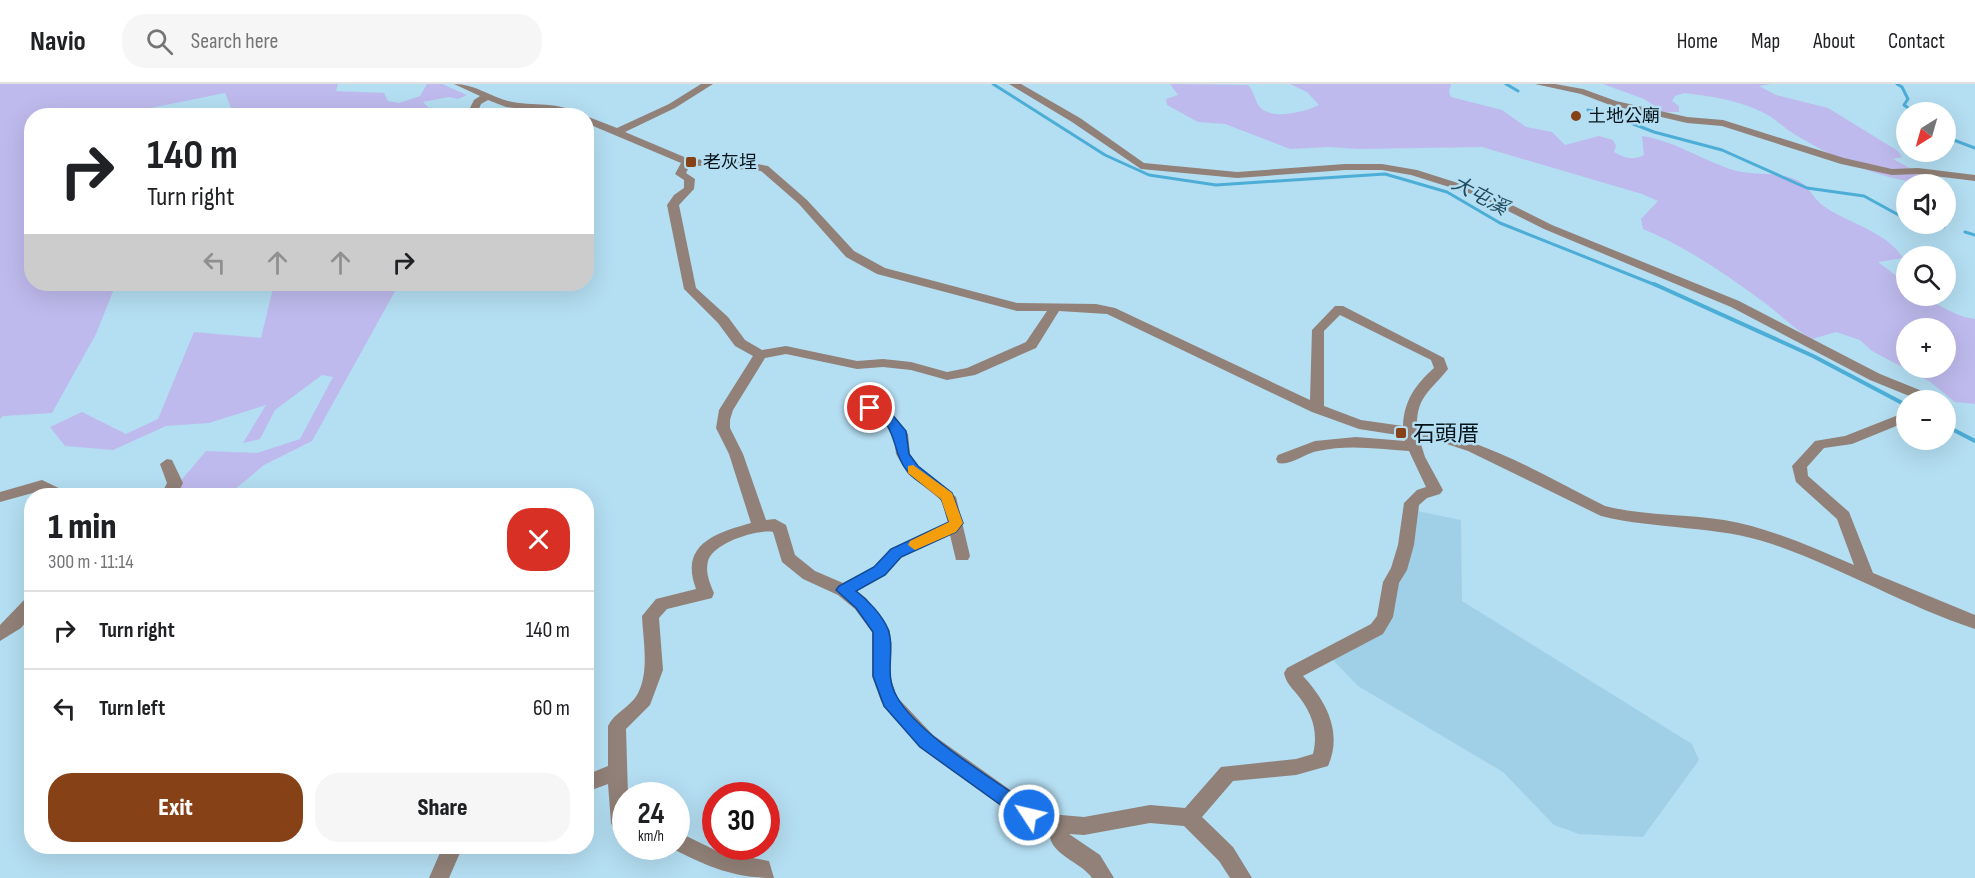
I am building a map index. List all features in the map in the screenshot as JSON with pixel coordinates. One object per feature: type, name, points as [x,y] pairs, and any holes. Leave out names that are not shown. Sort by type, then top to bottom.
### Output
[{"type":"street","points":[[459,84],[506,104],[544,108]]},
{"type":"street","points":[[620,131],[672,106],[708,84]]},
{"type":"street","points":[[1014,84],[1076,120],[1141,166],[1237,175],[1345,166],[1382,166],[1413,172],[1482,194],[1548,226],[1735,304],[1875,377],[1907,390]]},
{"type":"street","points":[[1540,84],[1583,92],[1613,103],[1687,120],[1723,123],[1841,161],[1892,172],[1918,171],[1975,178]]},
{"type":"street","points":[[474,108],[477,102],[486,97]]},
{"type":"street","points":[[594,122],[620,131],[632,140],[687,162],[764,168],[803,202],[850,254],[881,271],[1017,307],[1096,308],[1125,317],[1317,409],[1359,424],[1410,430],[1443,437],[1473,447],[1556,490],[1601,510],[1624,516],[1724,526],[1776,539],[1975,622]]},
{"type":"street","points":[[687,162],[680,174],[690,179],[690,189],[678,197],[674,206],[690,289],[723,320],[741,343],[760,355],[786,350],[857,365],[883,363],[911,366],[947,376],[970,372],[1031,345],[1056,307]]},
{"type":"street","points":[[1189,817],[1228,773],[1296,767],[1321,760],[1327,734],[1312,698],[1294,679],[1293,673],[1377,629],[1385,616],[1391,582],[1399,570],[1406,545],[1412,503],[1422,494],[1435,490],[1420,464],[1408,423],[1413,399],[1426,380],[1441,369],[1437,358],[1339,309],[1318,330],[1317,409]]},
{"type":"street","points":[[760,355],[726,410],[723,420],[723,428],[736,454],[760,526]]},
{"type":"street","points":[[870,408],[880,409],[901,434],[903,454],[913,470],[948,497],[962,556]]},
{"type":"street","points":[[1867,578],[1844,516],[1801,478],[1799,466],[1820,444],[1847,441],[1896,421]]},
{"type":"street","points":[[1283,459],[1315,446],[1345,443],[1415,447]]},
{"type":"street","points":[[167,464],[175,483],[172,488]]},
{"type":"street","points":[[32,488],[42,485],[47,488]]},
{"type":"street","points":[[0,497],[24,490]]},
{"type":"street","points":[[844,590],[880,571],[896,553],[951,528],[956,523]]},
{"type":"street","points":[[618,782],[617,726],[644,700],[654,670],[650,616],[662,604],[706,593],[699,570],[706,550],[713,542],[760,526],[775,525],[780,529],[788,558],[809,574],[844,590],[861,604],[881,631],[881,676],[890,702],[926,741],[1029,815],[1061,825],[1084,825],[1150,814],[1189,817],[1226,854],[1242,878]]},
{"type":"street","points":[[0,634],[15,623],[24,612]]},
{"type":"street","points":[[594,781],[617,771]]},
{"type":"street","points":[[1061,825],[1059,837],[1062,842],[1093,862],[1104,878]]},
{"type":"street","points":[[690,847],[717,861],[762,868],[764,878]]},
{"type":"street","points":[[439,878],[450,854]]},
{"type":"shaded area","points":[[0,84],[338,84],[336,91],[384,93],[388,101],[399,103],[420,96],[427,84],[442,84],[467,95],[458,99],[449,97],[423,102],[429,108],[231,108],[225,93],[151,108],[24,108],[24,291],[113,291],[96,334],[52,413],[3,416],[0,419]]},
{"type":"shaded area","points":[[1170,84],[1248,85],[1264,111],[1288,114],[1319,105],[1307,92],[1290,84],[1451,84],[1449,92],[1451,97],[1502,110],[1526,127],[1552,132],[1565,145],[1599,136],[1613,140],[1616,146],[1614,152],[1625,157],[1636,158],[1644,155],[1642,136],[1677,146],[1733,170],[1781,175],[1797,180],[1832,212],[1876,234],[1896,249],[1896,259],[1878,262],[1896,276],[1896,306],[1941,306],[1975,319],[1975,404],[1956,402],[1956,390],[1940,390],[1923,378],[1956,378],[1956,318],[1896,318],[1896,364],[1872,351],[1860,340],[1836,332],[1812,339],[1721,272],[1675,244],[1643,229],[1641,219],[1658,201],[1642,194],[1482,147],[1290,149],[1225,124],[1198,122],[1167,105],[1166,99],[1178,95]]},
{"type":"shaded area","points":[[1603,84],[1771,84],[1759,86],[1776,95],[1828,108],[1896,150],[1896,158],[1893,159],[1896,162],[1921,174],[1896,174],[1896,179],[1864,169],[1828,153],[1794,134],[1764,113],[1742,104],[1684,93],[1675,96],[1672,101],[1679,106],[1679,112],[1664,112],[1644,99]]},
{"type":"shaded area","points":[[272,291],[395,291],[312,441],[264,465],[236,488],[179,488],[178,484],[206,451],[257,453],[300,439],[333,377],[322,375],[275,410],[260,439],[243,443],[266,405],[209,423],[166,426],[113,450],[65,446],[50,427],[82,412],[126,434],[158,419],[194,332],[261,338]]},
{"type":"shaded area","points":[[1412,510],[1461,520],[1462,601],[1692,744],[1699,760],[1643,837],[1579,834],[1554,825],[1503,772],[1358,686],[1332,659],[1382,622]]},
{"type":"waterway","name":"大屯溪","points":[[993,84],[1105,155],[1149,175],[1216,185],[1385,174],[1447,192],[1500,223],[1658,286]]},
{"type":"waterway","points":[[1506,84],[1518,91]]},
{"type":"waterway","points":[[1897,84],[1902,87],[1908,99],[1906,102]]},
{"type":"waterway","points":[[1588,110],[1605,113],[1654,132],[1722,150],[1807,188],[1864,196],[1896,214]]},
{"type":"waterway","points":[[1956,141],[1975,148]]},
{"type":"waterway","points":[[1965,232],[1975,235]]},
{"type":"waterway","name":"大屯溪","points":[[1654,284],[1813,356],[1896,400]]},
{"type":"waterway","name":"大屯溪","points":[[1956,431],[1975,441]]},
{"type":"slow traffic","points":[[913,469],[948,497],[956,523],[951,528],[915,545]]},
{"type":"place","name":"土地公廟","points":[[1576,116]]},
{"type":"place","name":"老灰埕","points":[[691,162]]},
{"type":"place","name":"石頭厝","points":[[1401,433]]},
{"type":"route","points":[[870,408],[880,409],[901,434],[903,454],[913,470],[948,497],[956,523],[951,528],[896,553],[880,571],[844,590],[861,604],[881,631],[881,676],[890,702],[926,741],[1029,815]]}]
